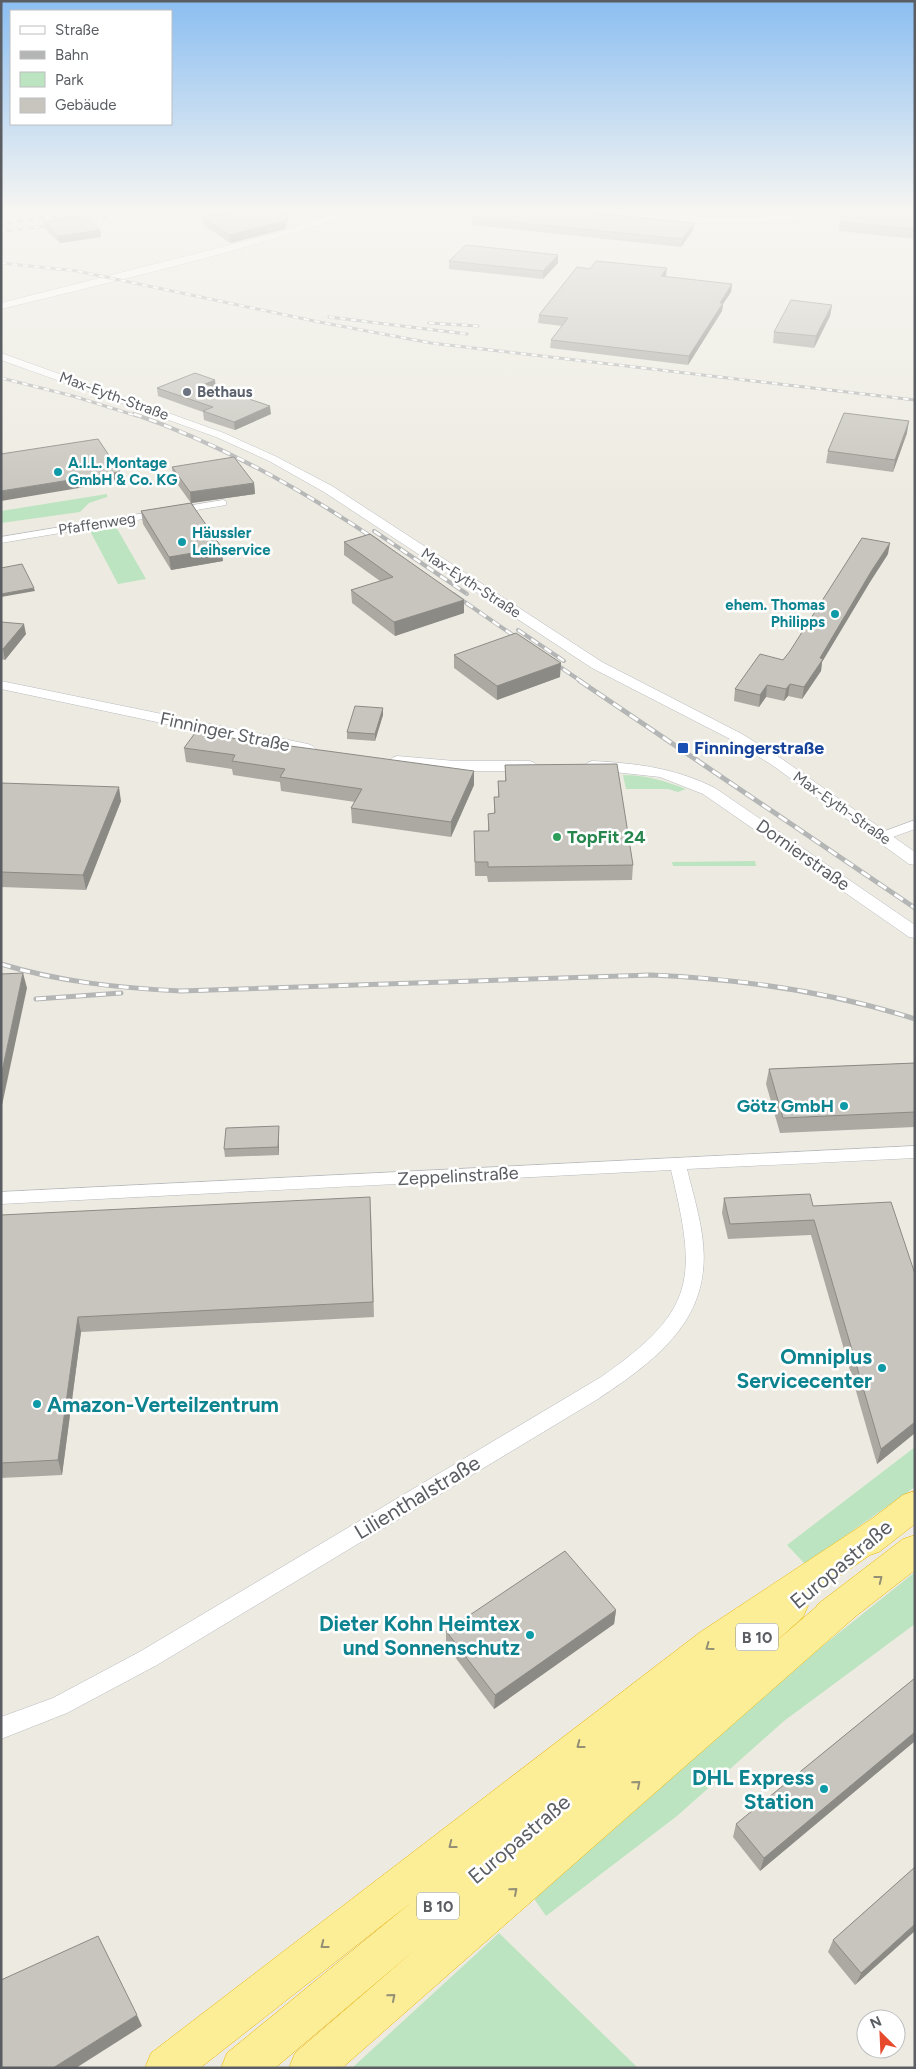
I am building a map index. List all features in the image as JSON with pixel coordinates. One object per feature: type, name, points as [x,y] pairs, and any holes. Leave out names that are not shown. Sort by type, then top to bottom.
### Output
[{"type":"highway","name":"Europastraße","points":[[242,2068],[634,1744],[879,1530],[915,1505]]},
{"type":"highway","points":[[166,2068],[711,1645],[879,1530]]},
{"type":"highway","name":"Europastraße","points":[[634,1744],[843,1606],[915,1550]]},
{"type":"highway","points":[[310,2068],[843,1606]]},
{"type":"street","name":"Max-Eyth-Straße","points":[[1,356],[236,441],[302,474],[342,498],[597,665],[737,737],[777,762],[915,860]]},
{"type":"street","name":"Pfaffenweg","points":[[1,540],[223,504]]},
{"type":"street","name":"Finninger Straße","points":[[1,685],[319,751]]},
{"type":"street","points":[[383,760],[454,766],[549,766]]},
{"type":"street","name":"Dornierstraße","points":[[575,766],[633,767],[664,772],[688,780],[726,801],[915,933]]},
{"type":"street","points":[[882,836],[915,824]]},
{"type":"street","name":"Zeppelinstraße","points":[[1,1198],[915,1152]]},
{"type":"street","name":"Lilienthalstraße","points":[[1,1728],[58,1706],[149,1658],[591,1394],[630,1367],[656,1344],[678,1319],[689,1296],[694,1272],[692,1225],[678,1165]]},
{"type":"green space","points":[[107,494],[107,497],[89,503],[80,512],[1,523],[1,511]]},
{"type":"green space","points":[[115,524],[146,579],[118,584],[89,529]]},
{"type":"green space","points":[[623,775],[655,779],[686,789],[678,792],[668,789],[626,789]]},
{"type":"green space","points":[[755,861],[756,866],[673,866],[672,862]]},
{"type":"green space","points":[[915,1447],[915,1487],[805,1564],[787,1545]]},
{"type":"green space","points":[[915,1572],[915,1624],[784,1721],[677,1816],[546,1916],[530,1893],[775,1684]]},
{"type":"green space","points":[[499,1933],[638,2068],[352,2068]]},
{"type":"building","points":[[545,308],[720,308],[689,356],[551,340],[568,318],[539,315]]},
{"type":"building","points":[[787,308],[831,308],[816,336],[774,332]]},
{"type":"building","points":[[195,373],[215,380],[205,384],[270,406],[234,422],[203,411],[213,407],[157,388]]},
{"type":"building","points":[[844,413],[909,421],[895,460],[828,451]]},
{"type":"building","name":"A.I.L. Montage GmbH & Co. KG","points":[[98,439],[120,472],[1,491],[1,454]]},
{"type":"building","points":[[234,457],[254,483],[190,492],[172,467]]},
{"type":"building","name":"Häussler Leihservice","points":[[191,503],[222,548],[169,557],[141,511]]},
{"type":"building","points":[[370,534],[464,600],[394,622],[351,590],[393,577],[344,542]]},
{"type":"building","points":[[862,538],[890,543],[820,658],[823,659],[804,687],[790,684],[786,689],[767,685],[760,695],[735,689],[760,654],[783,660]]},
{"type":"building","points":[[22,564],[34,588],[1,594],[1,568]]},
{"type":"building","points":[[1,622],[24,624],[3,649],[1,649]]},
{"type":"building","points":[[516,633],[561,663],[497,686],[454,655]]},
{"type":"building","points":[[355,706],[383,708],[375,734],[347,732]]},
{"type":"building","points":[[195,733],[474,771],[451,822],[351,808],[362,789],[280,777],[285,769],[232,761],[235,755],[184,748]]},
{"type":"building","name":"TopFit 24","points":[[617,764],[633,865],[488,867],[488,862],[475,862],[474,831],[489,831],[488,814],[495,813],[494,797],[499,797],[498,781],[506,781],[505,765]]},
{"type":"building","points":[[1,783],[119,787],[83,875],[1,872]]},
{"type":"building","points":[[23,973],[1,1076],[1,974]]},
{"type":"building","name":"Götz GmbH","points":[[915,1063],[915,1112],[783,1118],[769,1069]]},
{"type":"building","points":[[279,1126],[278,1147],[224,1149],[226,1128]]},
{"type":"building","name":"Omniplus Servicecenter","points":[[810,1194],[813,1206],[891,1202],[915,1274],[915,1422],[881,1449],[814,1220],[730,1224],[724,1198]]},
{"type":"building","name":"Amazon-Verteilzentrum","points":[[370,1197],[373,1302],[78,1317],[58,1460],[1,1463],[1,1215]]},
{"type":"building","name":"Dieter Kohn Heimtex und Sonnenschutz","points":[[565,1551],[616,1610],[495,1695],[446,1631]]},
{"type":"building","name":"DHL Express Station","points":[[915,1678],[915,1732],[764,1858],[736,1824]]},
{"type":"building","points":[[915,1867],[915,1924],[861,1973],[833,1940]]},
{"type":"building","points":[[98,1936],[137,2015],[53,2068],[1,2068],[1,1980]]},
{"type":"railway","points":[[250,308],[431,343],[915,400]]},
{"type":"railway","points":[[329,317],[467,334]]},
{"type":"railway","points":[[429,323],[478,326]]},
{"type":"railway","points":[[1,378],[73,396],[137,416]]},
{"type":"railway","points":[[134,414],[198,439],[261,470],[321,504],[379,542]]},
{"type":"railway","points":[[374,531],[467,594]]},
{"type":"railway","points":[[453,594],[523,642]]},
{"type":"railway","points":[[518,630],[564,661]]},
{"type":"railway","points":[[550,660],[582,682]]},
{"type":"railway","points":[[580,681],[915,908]]},
{"type":"railway","points":[[1,964],[68,980],[181,991],[651,975],[685,977],[752,983],[817,994],[882,1009],[915,1019]]},
{"type":"railway","points":[[36,999],[121,993]]},
{"type":"place","name":"Bethaus","points":[[187,392]]},
{"type":"place","name":"A.I.L. Montage GmbH & Co. KG","points":[[58,472]]},
{"type":"place","name":"Häussler Leihservice","points":[[182,542]]},
{"type":"place","name":"ehem. Thomas Philipps","points":[[835,614]]},
{"type":"place","name":"Finningerstraße","points":[[683,748]]},
{"type":"place","name":"TopFit 24","points":[[557,837]]},
{"type":"place","name":"Götz GmbH","points":[[844,1106]]},
{"type":"place","name":"Omniplus Servicecenter","points":[[882,1368]]},
{"type":"place","name":"Amazon-Verteilzentrum","points":[[37,1404]]},
{"type":"place","name":"Dieter Kohn Heimtex und Sonnenschutz","points":[[530,1635]]},
{"type":"place","name":"DHL Express Station","points":[[824,1789]]}]
